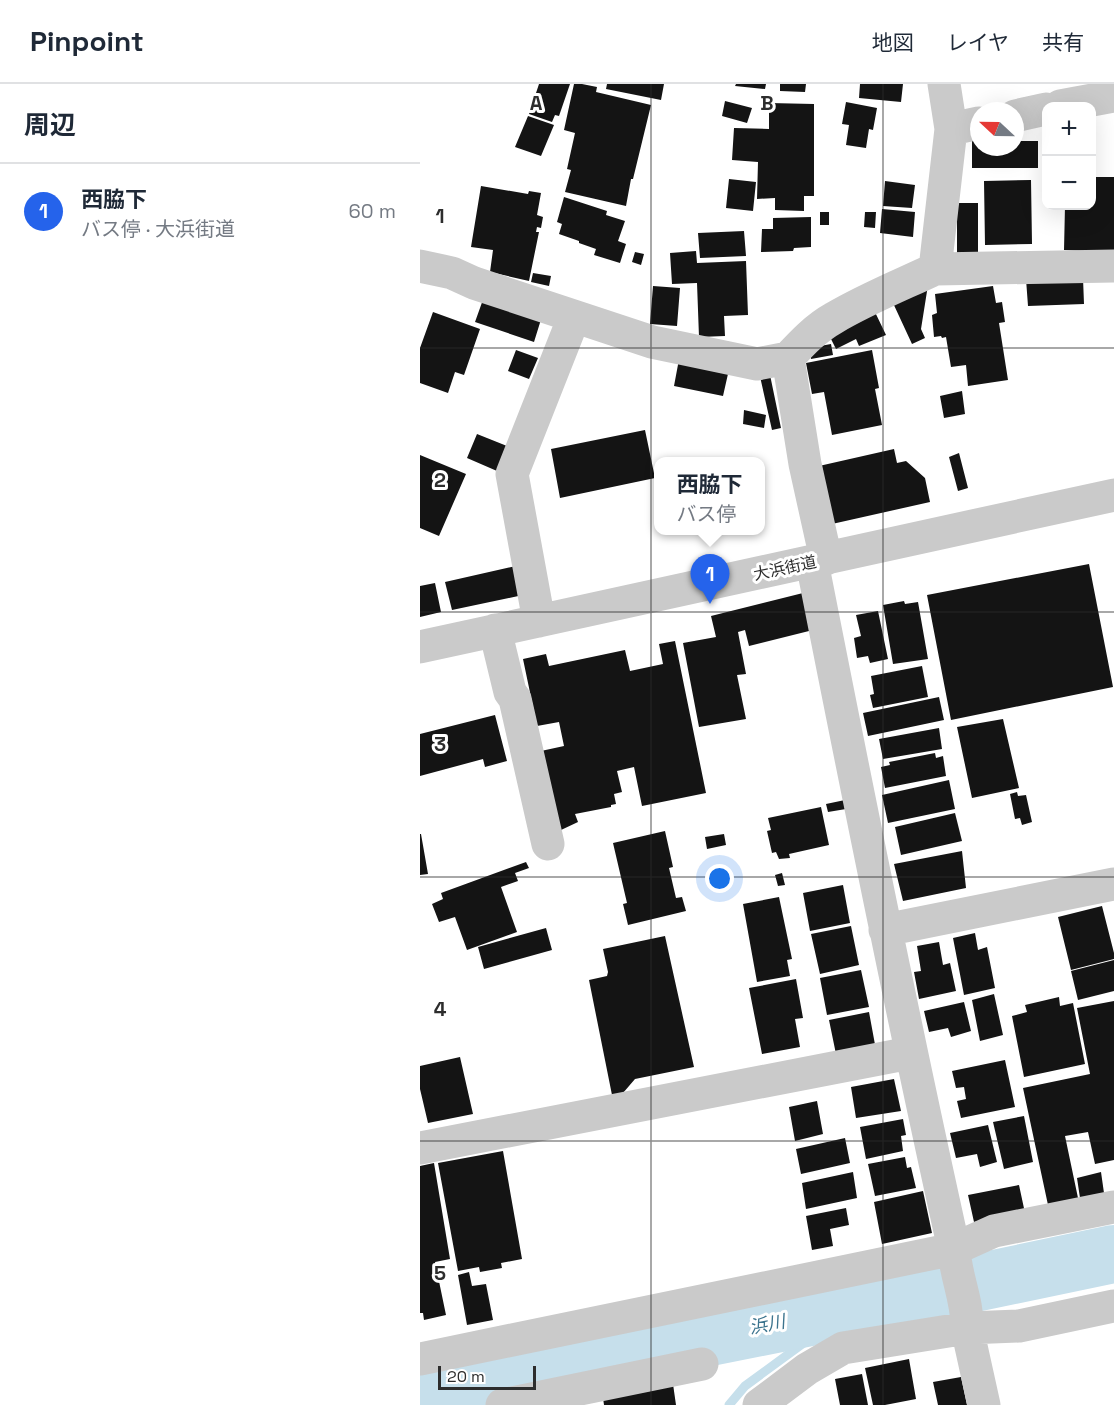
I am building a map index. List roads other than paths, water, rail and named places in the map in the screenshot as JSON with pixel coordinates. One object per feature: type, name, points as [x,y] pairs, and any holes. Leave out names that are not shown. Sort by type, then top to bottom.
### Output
[{"type":"street","points":[[935,269],[965,126],[944,84]]},
{"type":"street","points":[[1082,102],[1114,96]]},
{"type":"street","points":[[1024,114],[1042,110]]},
{"type":"street","points":[[420,266],[452,273],[474,283],[652,342],[757,364],[788,358],[807,338],[832,319],[871,298],[935,269],[1114,266]]},
{"type":"street","points":[[539,621],[512,474],[574,317]]},
{"type":"street","points":[[788,358],[819,560],[885,930],[984,1405]]},
{"type":"street","name":"大浜街道","points":[[420,647],[1114,495]]},
{"type":"street","points":[[495,630],[510,692],[514,699],[548,844]]},
{"type":"street","points":[[885,930],[1114,884]]},
{"type":"street","points":[[420,1148],[910,1053]]},
{"type":"street","points":[[420,1359],[954,1254],[994,1231],[1114,1207]]},
{"type":"street","points":[[759,1405],[807,1369],[843,1348],[967,1322],[1019,1326],[1114,1306]]},
{"type":"street","points":[[502,1405],[702,1364]]},
{"type":"waterway","name":"浜川","points":[[420,1395],[1114,1254]]},
{"type":"waterway","points":[[729,1405],[745,1386],[850,1309]]},
{"type":"place","name":"西脇下","points":[[710,604]]}]
